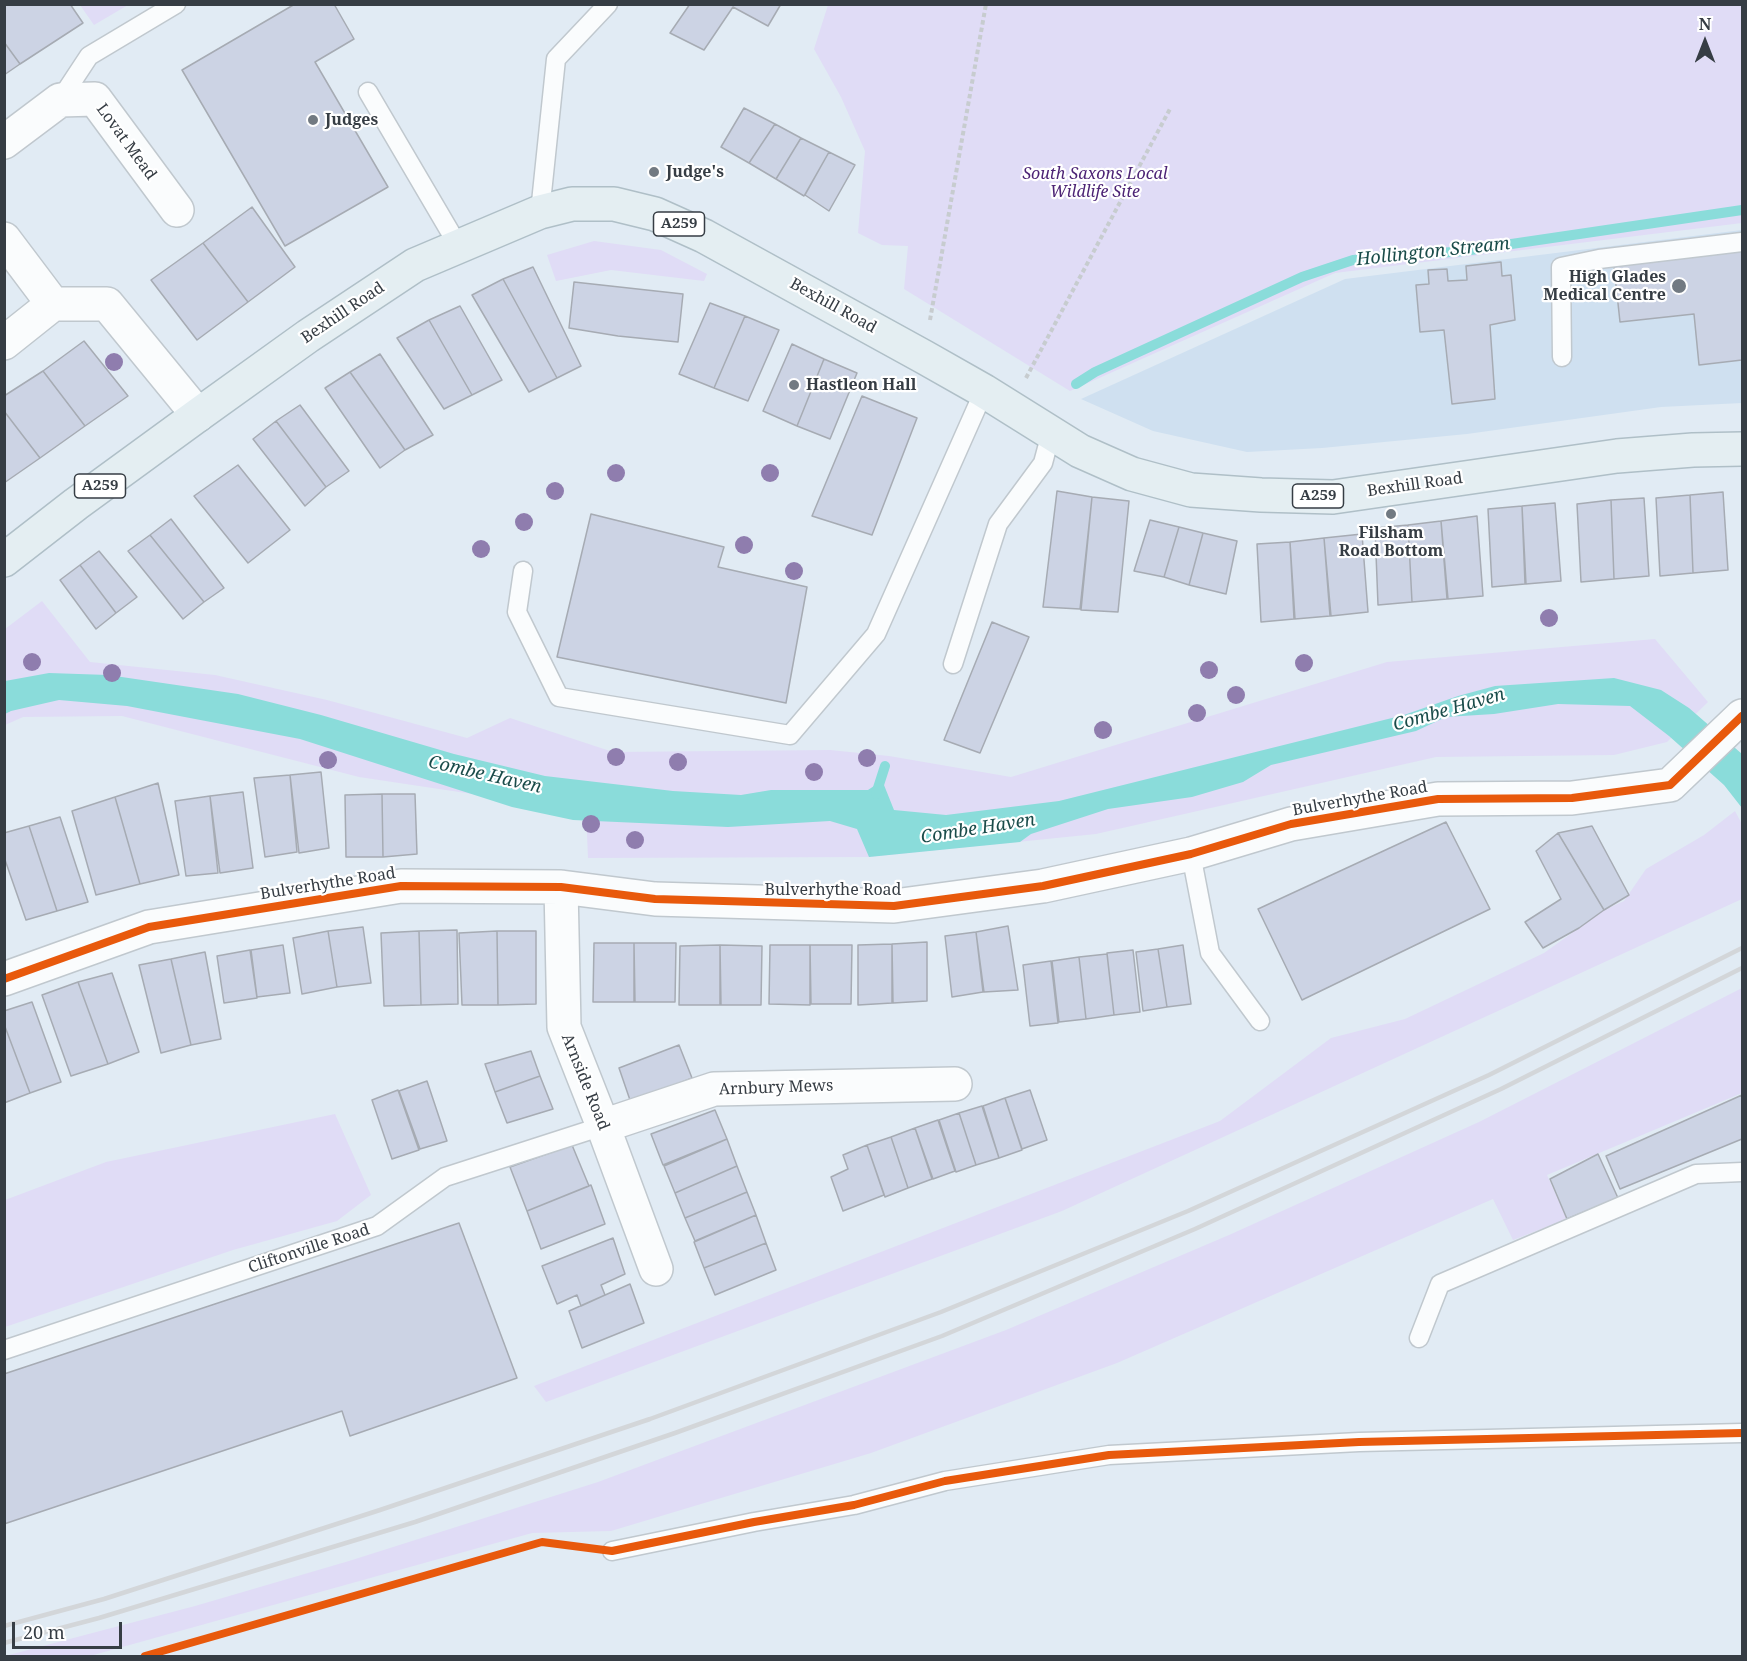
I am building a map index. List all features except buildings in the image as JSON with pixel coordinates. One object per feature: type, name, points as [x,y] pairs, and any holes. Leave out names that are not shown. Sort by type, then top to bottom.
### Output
[{"type":"highway","name":"Bexhill Road","points":[[4,560],[76,504],[308,336],[415,265],[540,212],[572,204],[614,204],[655,214],[704,236],[984,391],[1080,451],[1132,474],[1191,490],[1333,497],[1617,456],[1743,449]]},
{"type":"street","name":"Lovat Mead","points":[[60,100],[95,99],[177,210]]},
{"type":"street","points":[[4,142],[60,100]]},
{"type":"street","points":[[4,239],[53,304]]},
{"type":"street","points":[[4,343],[53,304],[107,304],[198,415]]},
{"type":"street","name":"Bulverhythe Road","points":[[4,979],[148,927],[401,886],[561,887],[655,899],[894,906],[1043,886],[1191,854],[1291,824],[1438,799],[1572,798],[1670,785],[1743,716]]},
{"type":"street","name":"Arnside Road","points":[[561,887],[564,1028],[656,1269]]},
{"type":"street","name":"Arnbury Mews","points":[[603,1126],[714,1089],[955,1084]]},
{"type":"lane","points":[[60,100],[88,56],[176,4]]},
{"type":"lane","points":[[540,212],[556,59],[608,4]]},
{"type":"lane","points":[[368,92],[459,247]]},
{"type":"lane","points":[[1562,357],[1561,267],[1599,259],[1743,242]]},
{"type":"lane","points":[[523,571],[518,612],[559,697],[790,735],[876,634],[984,391]]},
{"type":"lane","points":[[952,664],[998,524],[1043,463],[1051,433]]},
{"type":"lane","points":[[1191,854],[1210,953],[1260,1021]]},
{"type":"lane","name":"Cliftonville Road","points":[[4,1350],[376,1226],[446,1177],[603,1126]]},
{"type":"lane","points":[[1419,1338],[1440,1284],[1696,1174],[1743,1172]]},
{"type":"lane","points":[[612,1551],[754,1521],[854,1505],[945,1480],[1109,1455],[1359,1442],[1743,1433]]},
{"type":"path","points":[[924,357],[986,4]]},
{"type":"path","points":[[1011,408],[1171,106]]},
{"type":"shaded area","points":[[1742,230],[1742,403],[1661,407],[1467,434],[1322,448],[1247,452],[1153,431],[1081,399],[1345,279]]},
{"type":"green space","points":[[80,5],[128,5],[94,25]]},
{"type":"green space","name":"South Saxons Local Wildlife Site","points":[[828,5],[1742,5],[1742,223],[1335,273],[1070,391],[904,289],[908,246],[882,245],[858,233],[865,151],[841,97],[814,49]]},
{"type":"green space","points":[[594,241],[661,250],[707,274],[704,281],[611,270],[556,281],[547,255]]},
{"type":"green space","points":[[42,601],[90,662],[215,675],[327,700],[467,738],[510,718],[613,752],[830,750],[889,756],[1011,777],[1387,662],[1655,639],[1708,702],[1667,742],[1614,755],[1436,757],[1096,834],[869,857],[588,858],[586,811],[359,777],[122,716],[23,717],[5,725],[5,629]]},
{"type":"green space","points":[[1735,811],[1742,824],[1742,899],[1062,1211],[546,1402],[534,1386],[1220,1121],[1331,1038],[1405,1019],[1544,953],[1604,910],[1624,901],[1646,869],[1704,835]]},
{"type":"green space","points":[[1742,988],[1742,1093],[1547,1175],[1567,1219],[1513,1240],[1493,1199],[1117,1363],[871,1453],[611,1531],[532,1533],[90,1656],[5,1656],[195,1606],[349,1561],[598,1482],[1006,1330],[1229,1235],[1479,1122]]},
{"type":"green space","points":[[335,1114],[371,1195],[337,1221],[233,1250],[5,1327],[5,1200],[106,1162]]},
{"type":"water","name":"Combe Haven","points":[[49,673],[108,675],[238,694],[321,715],[454,754],[545,776],[673,791],[741,795],[771,790],[868,790],[880,782],[884,785],[894,810],[946,815],[1059,801],[1404,715],[1495,686],[1614,678],[1661,690],[1689,708],[1742,754],[1742,808],[1724,785],[1669,736],[1630,706],[1558,704],[1494,714],[1446,717],[1416,731],[1271,765],[1243,782],[1192,797],[1108,809],[1031,834],[1020,842],[869,857],[857,829],[830,821],[728,827],[573,820],[512,807],[300,739],[127,706],[59,700],[5,714],[5,681]]},
{"type":"waterway","name":"Hollington Stream","points":[[1076,384],[1095,372],[1302,277],[1353,260],[1464,251],[1742,210]]},
{"type":"waterway","name":"Hollington Stream","points":[[876,794],[885,766]]},
{"type":"railway","points":[[4,1626],[104,1599],[380,1510],[650,1419],[941,1312],[1188,1211],[1489,1075],[1742,948]]},
{"type":"railway","points":[[4,1643],[99,1618],[415,1522],[675,1433],[942,1336],[1195,1229],[1501,1089],[1742,968]]},
{"type":"cycle path","points":[[4,979],[149,927],[401,886],[561,887],[655,899],[894,906],[1043,886],[1191,854],[1291,824],[1438,799],[1572,798],[1670,785],[1742,716]]},
{"type":"cycle path","points":[[145,1656],[542,1542],[612,1551],[754,1522],[854,1505],[945,1481],[1109,1455],[1359,1442],[1742,1433]]},
{"type":"place","name":"Judges","points":[[313,120]]},
{"type":"place","name":"Judge's","points":[[654,172]]},
{"type":"place","name":"High Glades Medical Centre","points":[[1679,286]]},
{"type":"place","name":"Hastleon Hall","points":[[794,385]]},
{"type":"place","name":"Filsham Road Bottom","points":[[1391,514]]}]
